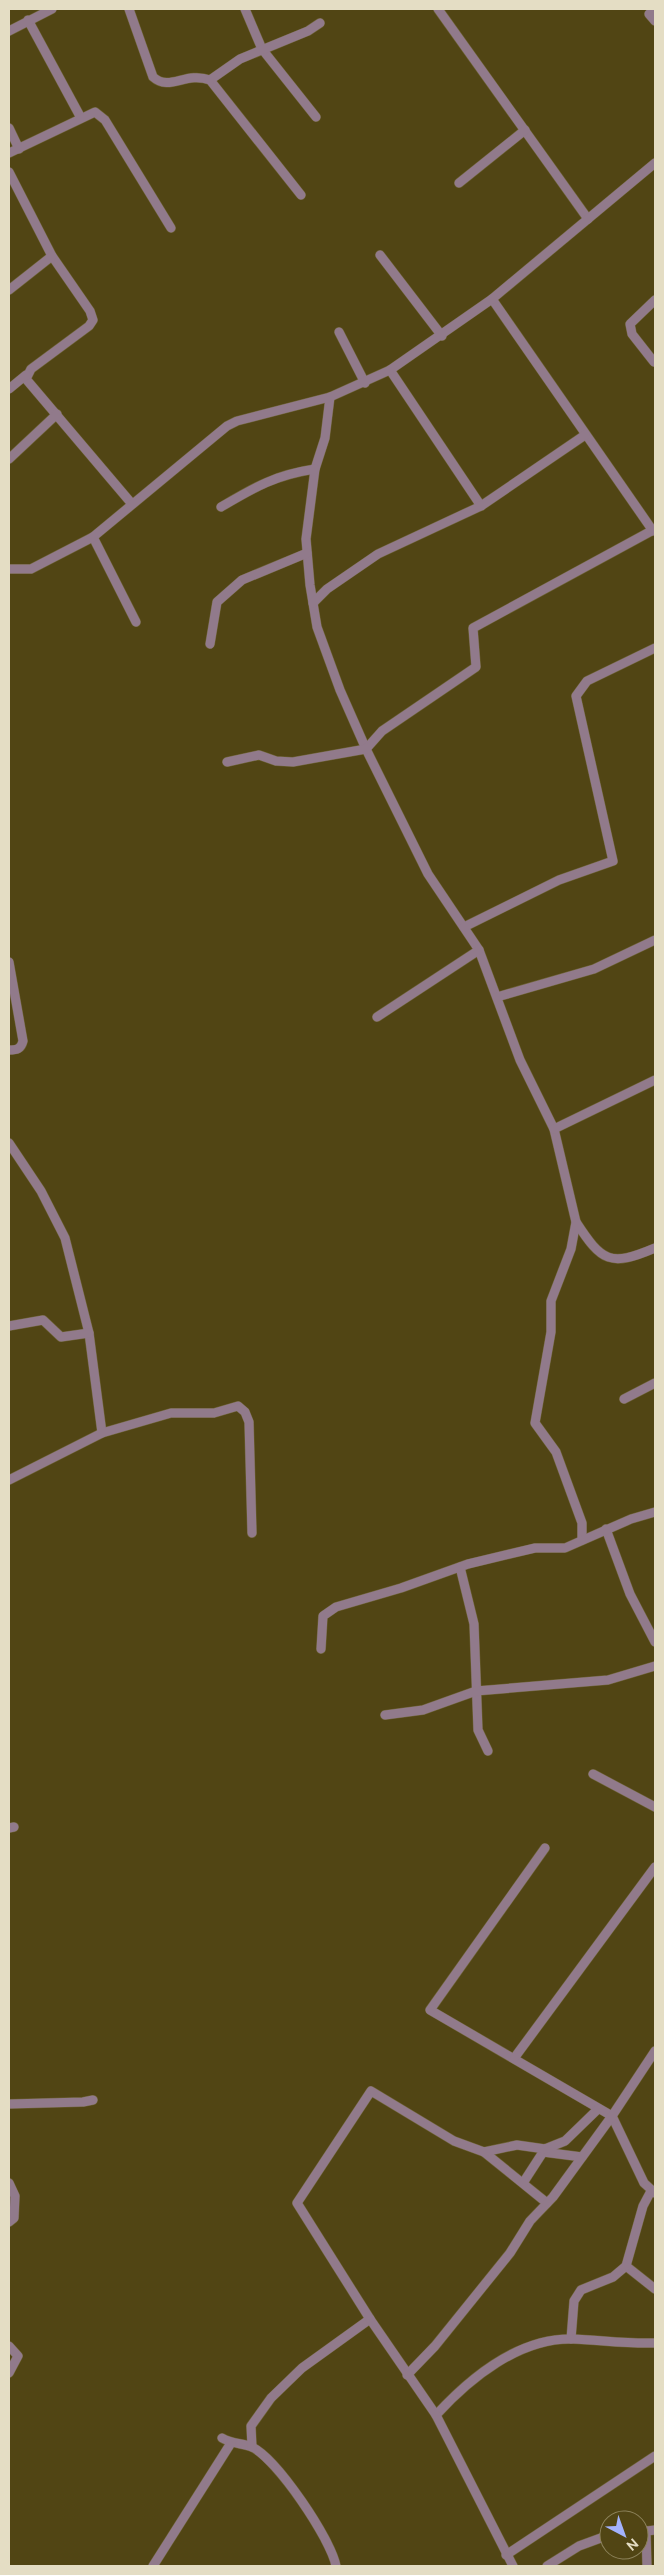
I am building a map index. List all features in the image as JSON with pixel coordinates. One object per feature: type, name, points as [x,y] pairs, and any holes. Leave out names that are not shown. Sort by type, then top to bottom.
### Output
[{"type":"street","points":[[9,31],[52,9]]},
{"type":"street","points":[[129,9],[150,72],[159,83],[170,84],[189,77],[200,76],[210,80],[300,195]]},
{"type":"street","points":[[245,9],[262,49],[316,117]]},
{"type":"street","points":[[438,9],[588,219]]},
{"type":"street","points":[[655,9],[649,14],[655,21]]},
{"type":"street","points":[[28,20],[81,118]]},
{"type":"street","points":[[210,80],[240,59],[308,31],[320,23]]},
{"type":"street","points":[[9,153],[95,112],[105,120],[171,228]]},
{"type":"street","points":[[9,128],[20,149]]},
{"type":"street","points":[[459,183],[525,130]]},
{"type":"street","points":[[9,569],[31,569],[93,537],[227,426],[330,397],[365,383],[390,370],[442,336],[492,299],[655,163]]},
{"type":"street","points":[[9,172],[52,256],[90,311],[93,320],[89,326],[31,369],[9,390]]},
{"type":"street","points":[[380,255],[442,336]]},
{"type":"street","points":[[9,290],[52,256]]},
{"type":"street","points":[[227,762],[259,755],[276,761],[293,762],[366,749],[382,731],[476,667],[473,628],[654,530],[585,435],[492,299]]},
{"type":"street","points":[[654,362],[632,334],[630,324],[655,300]]},
{"type":"street","points":[[339,332],[365,383]]},
{"type":"street","points":[[390,370],[481,506]]},
{"type":"street","points":[[26,375],[26,379],[132,504]]},
{"type":"street","points":[[330,397],[325,438],[314,470],[306,553],[317,627],[340,690],[366,749],[428,874],[479,950],[520,1060],[554,1129],[576,1222],[592,1247],[607,1258],[622,1260],[655,1248]]},
{"type":"street","points":[[9,459],[57,414]]},
{"type":"street","points":[[313,603],[327,589],[378,554],[481,506],[585,435]]},
{"type":"street","points":[[221,507],[266,481],[288,473],[314,470]]},
{"type":"street","points":[[93,537],[136,622]]},
{"type":"street","points":[[210,644],[217,602],[242,580],[306,553]]},
{"type":"street","points":[[464,927],[559,880],[613,861],[576,696],[587,681],[655,648]]},
{"type":"street","points":[[497,997],[594,968],[655,940]]},
{"type":"street","points":[[377,1017],[479,950]]},
{"type":"street","points":[[9,962],[23,1041],[22,1046],[17,1050],[9,1050]]},
{"type":"street","points":[[554,1129],[655,1080]]},
{"type":"street","points":[[9,1143],[41,1191],[65,1238],[89,1333],[102,1433]]},
{"type":"street","points":[[576,1222],[571,1249],[550,1301],[551,1332],[535,1423],[556,1452],[582,1523],[582,1540]]},
{"type":"street","points":[[9,1326],[43,1320],[61,1337],[89,1333]]},
{"type":"street","points":[[624,1399],[655,1383]]},
{"type":"street","points":[[9,1480],[102,1433],[171,1413],[214,1413],[238,1406],[245,1412],[249,1422],[252,1533]]},
{"type":"street","points":[[320,1649],[323,1616],[336,1607],[401,1588],[460,1567],[535,1548],[565,1548],[606,1529],[655,1512]]},
{"type":"street","points":[[606,1529],[630,1594],[651,1625],[655,1642]]},
{"type":"street","points":[[460,1567],[474,1624],[478,1730],[488,1751]]},
{"type":"street","points":[[385,1715],[424,1710],[476,1691],[608,1680],[655,1666]]},
{"type":"street","points":[[593,1774],[655,1806]]},
{"type":"street","points":[[546,1848],[430,2010],[514,2057],[612,2116],[644,2183],[653,2192],[644,2206],[626,2266],[613,2277],[581,2290],[574,2301],[571,2339]]},
{"type":"street","points":[[514,2057],[655,1867]]},
{"type":"street","points":[[407,2375],[447,2331],[510,2253],[530,2220],[547,2203],[582,2157],[655,2051]]},
{"type":"street","points":[[513,2566],[436,2415],[370,2319],[297,2202],[371,2092],[454,2141],[484,2152],[547,2203]]},
{"type":"street","points":[[9,2104],[94,2100]]},
{"type":"street","points":[[523,2183],[544,2151],[565,2141],[598,2109]]},
{"type":"street","points":[[484,2152],[517,2145],[582,2157]]},
{"type":"street","points":[[9,2183],[15,2196],[14,2218],[9,2222]]},
{"type":"street","points":[[626,2266],[655,2289]]},
{"type":"street","points":[[252,2447],[251,2426],[271,2398],[302,2368],[370,2319]]},
{"type":"street","points":[[436,2415],[456,2393],[514,2353],[532,2344],[571,2339],[620,2344],[655,2343]]},
{"type":"street","points":[[9,2346],[18,2356],[9,2373]]},
{"type":"street","points":[[222,2438],[231,2443],[252,2447],[271,2463],[291,2486],[330,2548],[336,2566]]},
{"type":"street","points":[[153,2566],[231,2443]]},
{"type":"street","points":[[506,2555],[655,2456]]},
{"type":"street","points":[[547,2566],[579,2546],[599,2539]]}]
